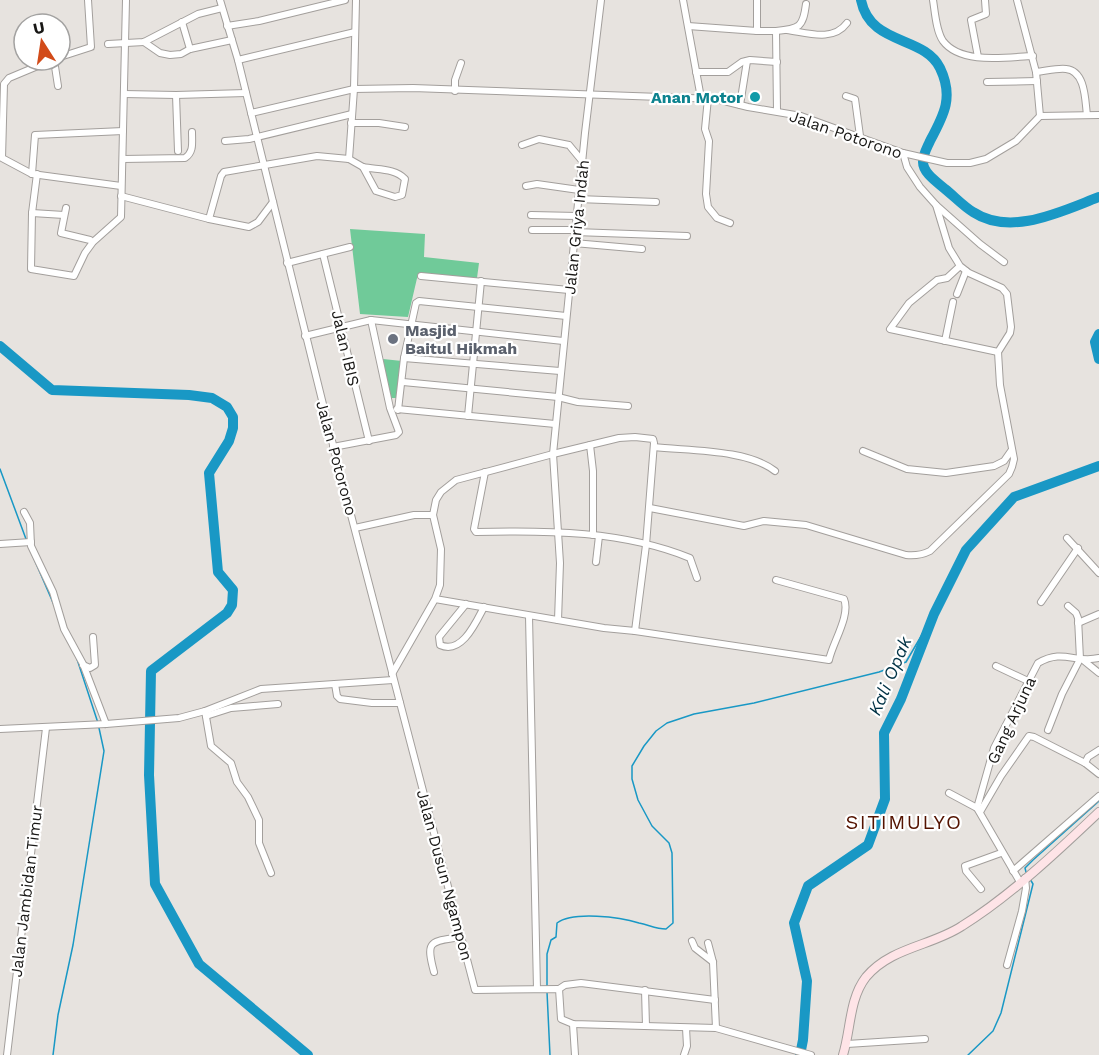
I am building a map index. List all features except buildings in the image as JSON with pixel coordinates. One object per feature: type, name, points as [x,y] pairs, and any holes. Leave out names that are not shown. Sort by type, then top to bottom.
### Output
[{"type":"main road","points":[[843,1055],[855,998],[873,970],[899,952],[954,931],[1033,871],[1099,812]]},
{"type":"street","points":[[72,53],[91,47],[88,0]]},
{"type":"street","points":[[123,131],[35,135],[31,269],[74,276],[93,242],[121,217],[123,159],[126,0]]},
{"type":"street","name":"Jalan Potorono","points":[[220,0],[238,60],[305,336],[393,677]]},
{"type":"street","points":[[227,26],[259,21],[345,0]]},
{"type":"street","points":[[349,159],[354,89],[356,0]]},
{"type":"street","name":"Jalan Griya Indah","points":[[558,620],[560,563],[553,454],[555,424],[601,0]]},
{"type":"street","points":[[683,0],[696,72],[705,98],[705,129],[709,141],[706,194],[708,207],[717,218],[730,223]]},
{"type":"street","points":[[757,0],[757,31]]},
{"type":"street","points":[[933,0],[943,41],[969,56],[996,59],[1033,56]]},
{"type":"street","points":[[978,57],[971,20],[986,14],[985,0]]},
{"type":"street","points":[[1017,0],[1033,56],[1040,116],[1099,115]]},
{"type":"street","points":[[688,26],[757,31],[788,30],[796,28],[804,20],[806,4]]},
{"type":"street","points":[[108,44],[144,42],[198,14],[222,8]]},
{"type":"street","points":[[182,22],[189,49]]},
{"type":"street","points":[[788,30],[826,34],[840,31],[847,22]]},
{"type":"street","points":[[776,31],[777,111]]},
{"type":"street","points":[[238,60],[355,32]]},
{"type":"street","points":[[144,42],[160,53],[181,54],[189,49],[232,40]]},
{"type":"street","points":[[696,72],[728,72],[747,61],[777,62]]},
{"type":"street","points":[[740,105],[747,61]]},
{"type":"street","points":[[455,91],[455,80],[461,63]]},
{"type":"street","points":[[1036,72],[1068,69],[1076,74],[1083,87],[1087,115]]},
{"type":"street","points":[[24,72],[9,78],[2,88],[2,158],[35,174],[122,186]]},
{"type":"street","points":[[55,72],[58,86]]},
{"type":"street","points":[[987,81],[1037,81]]},
{"type":"street","name":"Jalan Potorono","points":[[251,113],[354,89],[412,88],[705,98],[801,116],[903,153],[947,164],[970,163],[986,159],[1016,141],[1040,116]]},
{"type":"street","points":[[124,94],[246,93]]},
{"type":"street","points":[[176,95],[178,151]]},
{"type":"street","points":[[846,96],[855,99],[860,136]]},
{"type":"street","points":[[225,141],[256,137],[352,114]]},
{"type":"street","points":[[351,123],[379,123],[405,127]]},
{"type":"street","points":[[123,159],[185,158],[190,155],[192,149],[192,132]]},
{"type":"street","points":[[522,145],[539,139],[569,145],[583,162]]},
{"type":"street","points":[[903,153],[907,167],[936,205],[1004,262]]},
{"type":"street","points":[[209,219],[224,172],[317,156],[349,159],[363,167],[391,171],[401,175],[405,179],[402,195],[389,196],[376,191],[363,167]]},
{"type":"street","points":[[526,186],[537,184],[579,190]]},
{"type":"street","points":[[121,196],[249,227],[258,222],[273,202]]},
{"type":"street","points":[[578,199],[656,202]]},
{"type":"street","points":[[650,508],[744,526],[764,521],[806,525],[916,556],[930,551],[1009,474],[1012,468],[1012,454],[1000,385],[998,352],[1010,333],[1011,327],[1007,294],[1002,288],[963,268],[949,248],[936,205]]},
{"type":"street","points":[[66,208],[61,233],[90,240]]},
{"type":"street","points":[[32,213],[64,215]]},
{"type":"street","points":[[531,215],[577,216]]},
{"type":"street","points":[[532,230],[687,236]]},
{"type":"street","points":[[574,243],[642,249]]},
{"type":"street","points":[[287,263],[350,247]]},
{"type":"street","name":"Jalan IBIS","points":[[323,254],[369,441]]},
{"type":"street","points":[[957,294],[963,268]]},
{"type":"street","points":[[963,268],[947,278],[937,280],[909,303],[890,328],[998,352]]},
{"type":"street","points":[[421,276],[569,290]]},
{"type":"street","points":[[468,416],[480,281]]},
{"type":"street","points":[[398,410],[410,326],[415,306],[419,301],[566,316]]},
{"type":"street","points":[[945,341],[953,302]]},
{"type":"street","points":[[333,447],[399,434],[390,408],[371,320]]},
{"type":"street","points":[[305,336],[371,320],[563,341]]},
{"type":"street","points":[[405,357],[560,371]]},
{"type":"street","points":[[403,382],[628,406]]},
{"type":"street","points":[[390,408],[555,424]]},
{"type":"street","points":[[206,714],[261,689],[393,677],[435,599],[440,585],[441,549],[433,515],[436,500],[441,492],[456,480],[590,445],[635,437],[653,439],[654,447],[650,508],[635,631]]},
{"type":"street","points":[[590,445],[596,562]]},
{"type":"street","points":[[654,447],[737,456],[770,467],[775,471]]},
{"type":"street","points":[[863,451],[907,469],[946,473],[994,466],[1012,454]]},
{"type":"street","points":[[485,472],[475,531],[526,530],[596,536],[646,545],[690,558],[696,578]]},
{"type":"street","points":[[24,512],[32,533],[29,543],[53,592],[64,629],[83,664],[104,724]]},
{"type":"street","points":[[355,528],[414,515],[433,515]]},
{"type":"street","points":[[1067,538],[1099,573]]},
{"type":"street","points":[[0,544],[29,543]]},
{"type":"street","points":[[1041,602],[1078,548]]},
{"type":"street","points":[[435,599],[626,632],[635,631],[829,660],[842,624],[846,606],[844,599],[776,580]]},
{"type":"street","points":[[466,604],[439,637],[440,645],[450,647],[466,638],[484,607]]},
{"type":"street","points":[[1048,730],[1062,694],[1081,659],[1077,615],[1068,606]]},
{"type":"street","points":[[1078,623],[1099,614]]},
{"type":"street","points":[[529,616],[544,989]]},
{"type":"street","points":[[83,664],[90,668],[95,665],[93,637]]},
{"type":"street","name":"Gang Arjuna","points":[[979,810],[993,751],[1040,661],[1056,655],[1081,659],[1099,658]]},
{"type":"street","points":[[1081,659],[1099,674]]},
{"type":"street","points":[[996,666],[1028,681]]},
{"type":"street","name":"Jalan Dusun Ngampon","points":[[393,677],[475,990],[559,989],[565,985],[581,983],[715,1000]]},
{"type":"street","points":[[334,684],[340,699],[372,703],[400,703]]},
{"type":"street","points":[[0,729],[156,720],[206,714],[231,708],[278,704]]},
{"type":"street","points":[[206,714],[211,746],[231,763],[237,782],[248,797],[257,817],[259,843],[271,873]]},
{"type":"street","name":"Jalan Jambidan Timur","points":[[7,1055],[46,728]]},
{"type":"street","points":[[979,810],[1029,736],[1034,736],[1085,763],[1099,774]]},
{"type":"street","points":[[1085,763],[1088,757],[1099,750]]},
{"type":"street","points":[[949,793],[979,810],[1001,853],[1026,888],[1008,965]]},
{"type":"street","points":[[1013,871],[1099,796]]},
{"type":"street","points":[[981,889],[966,871],[965,866],[1001,853]]},
{"type":"street","points":[[434,972],[429,953],[431,944],[435,941],[461,937]]},
{"type":"street","points":[[692,941],[695,948],[705,958],[713,962]]},
{"type":"street","points":[[708,943],[713,962],[716,1028]]},
{"type":"street","points":[[559,989],[561,1019],[573,1024],[716,1028],[811,1055]]},
{"type":"street","points":[[645,990],[646,1026]]},
{"type":"street","points":[[573,1024],[575,1055]]},
{"type":"street","points":[[684,1055],[687,1046],[686,1028]]},
{"type":"street","points":[[847,1044],[925,1039]]},
{"type":"green space","points":[[350,229],[425,234],[424,257],[479,263],[477,278],[418,274],[408,317],[360,314]]},
{"type":"green space","points":[[383,359],[402,361],[398,398],[390,398]]},
{"type":"waterway","points":[[861,0],[866,15],[875,25],[886,33],[922,50],[932,57],[940,68],[947,97],[943,114],[924,154],[924,166],[931,177],[962,204],[988,219],[1020,222],[1053,214],[1099,197]]},
{"type":"waterway","points":[[1099,334],[1095,342],[1099,359]]},
{"type":"waterway","points":[[0,346],[52,390],[189,395],[212,398],[227,407],[233,417],[233,428],[229,441],[209,473],[218,572],[233,590],[232,605],[227,613],[151,671],[149,775],[155,884],[199,964],[308,1055]]},
{"type":"waterway","name":"Kali Opak","points":[[800,1055],[807,981],[794,923],[808,886],[868,845],[885,799],[884,733],[901,699],[934,614],[966,550],[1014,497],[1099,466]]},
{"type":"waterway","points":[[0,469],[26,539]]},
{"type":"waterway","points":[[32,554],[54,605]]},
{"type":"waterway","points":[[547,987],[547,954],[551,940],[556,937],[557,923],[564,919],[597,916],[662,929],[666,929],[673,923],[672,853],[669,843],[652,826],[638,800],[632,779],[632,766],[656,731],[667,723],[694,714],[754,703],[879,672],[906,662],[934,614]]},
{"type":"waterway","points":[[76,656],[98,723]]},
{"type":"waterway","points":[[53,1055],[104,751],[99,728]]},
{"type":"waterway","points":[[1026,872],[1025,868],[1033,860],[1099,801]]},
{"type":"waterway","points":[[968,1055],[993,1031],[1001,1013],[1033,884],[1030,879]]},
{"type":"waterway","points":[[547,992],[550,1055]]},
{"type":"place","name":"Anan Motor","points":[[755,97]]},
{"type":"place","name":"Masjid Baitul Hikmah","points":[[393,339]]},
{"type":"district","name":"SITIMULYO","points":[[904,822]]}]
